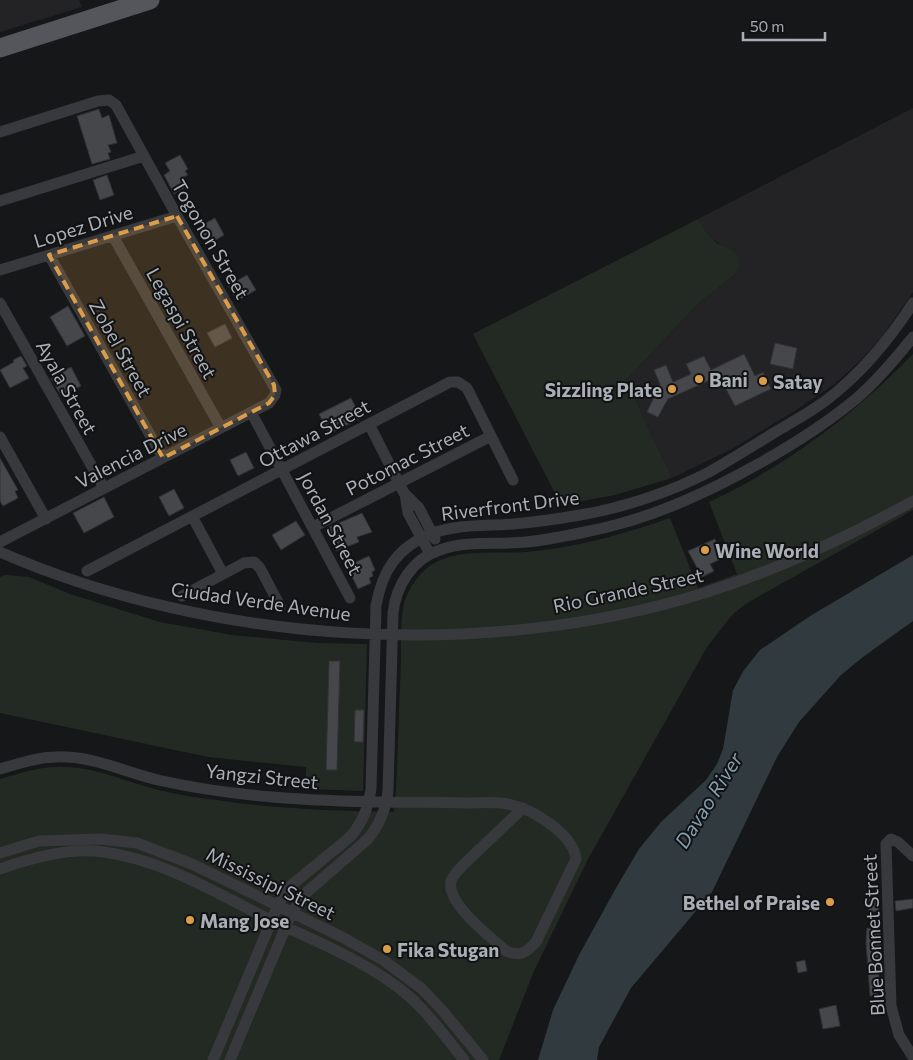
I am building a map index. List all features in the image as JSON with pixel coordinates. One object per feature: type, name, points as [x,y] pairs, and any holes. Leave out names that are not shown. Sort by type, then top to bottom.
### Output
[{"type":"main road","points":[[0,48],[150,0]]},
{"type":"street","name":"Togonon Street","points":[[0,132],[98,101],[112,101],[119,110],[177,216],[274,385],[275,395]]},
{"type":"street","points":[[0,201],[144,156]]},
{"type":"street","name":"Lopez Drive","points":[[0,270],[177,216]]},
{"type":"street","name":"Legaspi Street","points":[[113,236],[221,428]]},
{"type":"street","name":"Zobel Street","points":[[48,255],[163,458]]},
{"type":"street","name":"Ayala Street","points":[[0,303],[104,488]]},
{"type":"street","name":"Riverfront Drive","points":[[213,1060],[271,920],[286,892],[356,830],[366,812],[371,790],[375,633],[379,587],[387,569],[398,556],[410,545],[427,536],[458,528],[518,524],[581,515],[623,505],[671,489],[708,472],[805,415],[839,390],[855,376],[901,322],[913,303]]},
{"type":"street","points":[[901,322],[913,330]]},
{"type":"street","name":"Riverfront Drive","points":[[435,552],[463,545],[526,542],[587,532],[629,522],[678,506],[719,486],[814,431],[858,397],[888,368],[913,337]]},
{"type":"street","name":"Ottawa Street","points":[[87,572],[446,383],[454,381],[466,388],[513,480]]},
{"type":"street","name":"Valencia Drive","points":[[0,542],[269,403],[275,395]]},
{"type":"street","name":"Jordan Street","points":[[252,412],[350,598]]},
{"type":"street","points":[[805,415],[814,431]]},
{"type":"street","points":[[230,1060],[292,912],[307,892],[368,839],[380,822],[387,802],[395,600],[402,582],[419,562],[435,552],[427,536],[419,508],[402,488],[369,424]]},
{"type":"street","name":"Potomac Street","points":[[313,527],[402,488],[491,436]]},
{"type":"street","points":[[0,437],[46,519]]},
{"type":"street","name":"Rio Grande Street","points":[[375,633],[475,633],[587,620],[648,607],[702,593],[799,558],[857,532],[913,501]]},
{"type":"street","points":[[192,516],[223,574]]},
{"type":"street","name":"Ciudad Verde Avenue","points":[[0,552],[74,581],[164,606],[229,619],[294,627],[375,633]]},
{"type":"street","points":[[182,596],[244,563],[254,562],[260,568],[280,606]]},
{"type":"street","name":"Yangzi Street","points":[[0,769],[55,757],[76,758],[100,762],[158,780],[223,791],[296,799],[369,802],[499,803],[523,808],[543,819],[555,829],[573,847],[576,859],[536,942],[530,949],[514,954],[506,951],[460,909],[451,889],[451,882],[454,875],[468,860],[523,808]]},
{"type":"street","name":"Mississipi Street","points":[[0,853],[39,841],[100,839],[137,843],[192,864],[342,937],[383,960],[421,988],[442,1010],[483,1060]]},
{"type":"street","name":"Blue Bonnet Street","points":[[913,856],[898,842],[891,839],[887,842],[885,847],[891,1006],[899,1035],[913,1057]]},
{"type":"street","name":"Mississipi Street","points":[[0,869],[43,855],[102,851],[130,856],[183,875],[271,920],[335,949],[376,972],[410,997],[464,1060]]},
{"type":"highlighted area","points":[[177,216],[274,385],[275,395],[269,403],[163,458],[49,255]]},
{"type":"shaded area","points":[[0,0],[79,0],[82,7],[0,32]]},
{"type":"shaded area","points":[[913,108],[913,292],[881,338],[836,383],[730,450],[672,478],[626,380],[698,304],[734,275],[725,248],[710,237],[698,219]]},
{"type":"shaded area","points":[[698,219],[710,237],[718,244],[732,250],[738,256],[740,265],[734,275],[698,304],[626,380],[672,478],[615,495],[561,505],[473,334]]},
{"type":"shaded area","points":[[913,354],[913,510],[747,603],[732,615],[707,647],[587,861],[534,971],[499,1060],[0,1060],[0,779],[42,768],[81,768],[163,791],[206,799],[287,808],[394,812],[402,614],[408,593],[424,570],[436,562],[453,556],[473,553],[526,552],[581,544],[635,530],[670,518],[698,588],[737,574],[709,502],[765,472],[818,437],[867,398]]},
{"type":"shaded area","points":[[5,575],[29,577],[70,594],[160,622],[232,635],[317,643],[367,644],[363,791],[306,789],[306,767],[208,757],[0,713],[0,577]]},
{"type":"water","name":"Davao River","points":[[913,555],[913,621],[841,675],[799,722],[777,757],[712,892],[631,988],[599,1047],[597,1060],[538,1060],[553,1010],[579,955],[639,849],[661,822],[706,780],[717,764],[723,749],[733,690],[744,670],[760,650],[810,616]]},
{"type":"building","points":[[99,109],[102,118],[109,115],[117,143],[108,145],[111,152],[108,153],[110,159],[92,164],[77,116]]},
{"type":"building","points":[[180,155],[188,169],[185,171],[188,175],[181,178],[186,187],[174,194],[164,175],[170,171],[165,163]]},
{"type":"building","points":[[107,175],[114,195],[100,200],[93,180]]},
{"type":"building","points":[[215,218],[224,235],[207,245],[197,228]]},
{"type":"building","points":[[247,275],[256,290],[237,301],[228,286]]},
{"type":"building","points":[[68,306],[85,336],[67,346],[50,317]]},
{"type":"building","points":[[225,324],[232,338],[215,347],[207,333]]},
{"type":"building","points":[[775,343],[797,348],[793,369],[770,364]]},
{"type":"building","points":[[744,354],[755,376],[763,372],[771,389],[735,406],[719,376],[668,399],[658,417],[647,412],[660,384],[654,370],[666,365],[673,382],[691,374],[686,364],[704,356],[711,370]]},
{"type":"building","points":[[21,356],[27,366],[23,368],[29,378],[10,388],[0,370]]},
{"type":"building","points":[[71,367],[81,386],[61,396],[51,378]]},
{"type":"building","points":[[351,398],[361,418],[329,434],[319,414]]},
{"type":"building","points":[[246,452],[254,468],[238,476],[230,460]]},
{"type":"building","points":[[0,458],[18,490],[15,491],[18,498],[3,506],[0,501]]},
{"type":"building","points":[[174,489],[184,508],[169,516],[159,497]]},
{"type":"building","points":[[104,497],[114,517],[84,533],[73,513]]},
{"type":"building","points":[[362,513],[372,532],[357,537],[359,542],[336,551],[327,528]]},
{"type":"building","points":[[296,521],[305,535],[281,550],[272,535]]},
{"type":"building","points":[[715,539],[718,548],[721,547],[725,557],[710,564],[714,571],[702,577],[688,551]]},
{"type":"building","points":[[369,556],[375,570],[372,572],[373,576],[369,578],[371,583],[358,589],[347,566]]},
{"type":"building","points":[[329,661],[340,661],[337,770],[326,770]]},
{"type":"building","points":[[355,710],[364,710],[363,742],[354,742]]},
{"type":"building","points":[[877,897],[879,911],[869,912],[868,898]]},
{"type":"building","points":[[913,899],[913,908],[896,911],[895,901]]},
{"type":"building","points":[[867,928],[880,929],[881,955],[878,955],[879,977],[877,977],[877,996],[870,996],[866,942]]},
{"type":"building","points":[[805,960],[807,971],[798,973],[796,962]]},
{"type":"building","points":[[836,1005],[840,1026],[823,1029],[819,1009]]},
{"type":"place","name":"Bani","points":[[699,379]]},
{"type":"place","name":"Satay","points":[[763,381]]},
{"type":"place","name":"Sizzling Plate","points":[[672,389]]},
{"type":"place","name":"Wine World","points":[[705,550]]},
{"type":"place","name":"Bethel of Praise","points":[[830,902]]},
{"type":"place","name":"Mang Jose","points":[[190,920]]},
{"type":"place","name":"Fika Stugan","points":[[387,949]]}]
